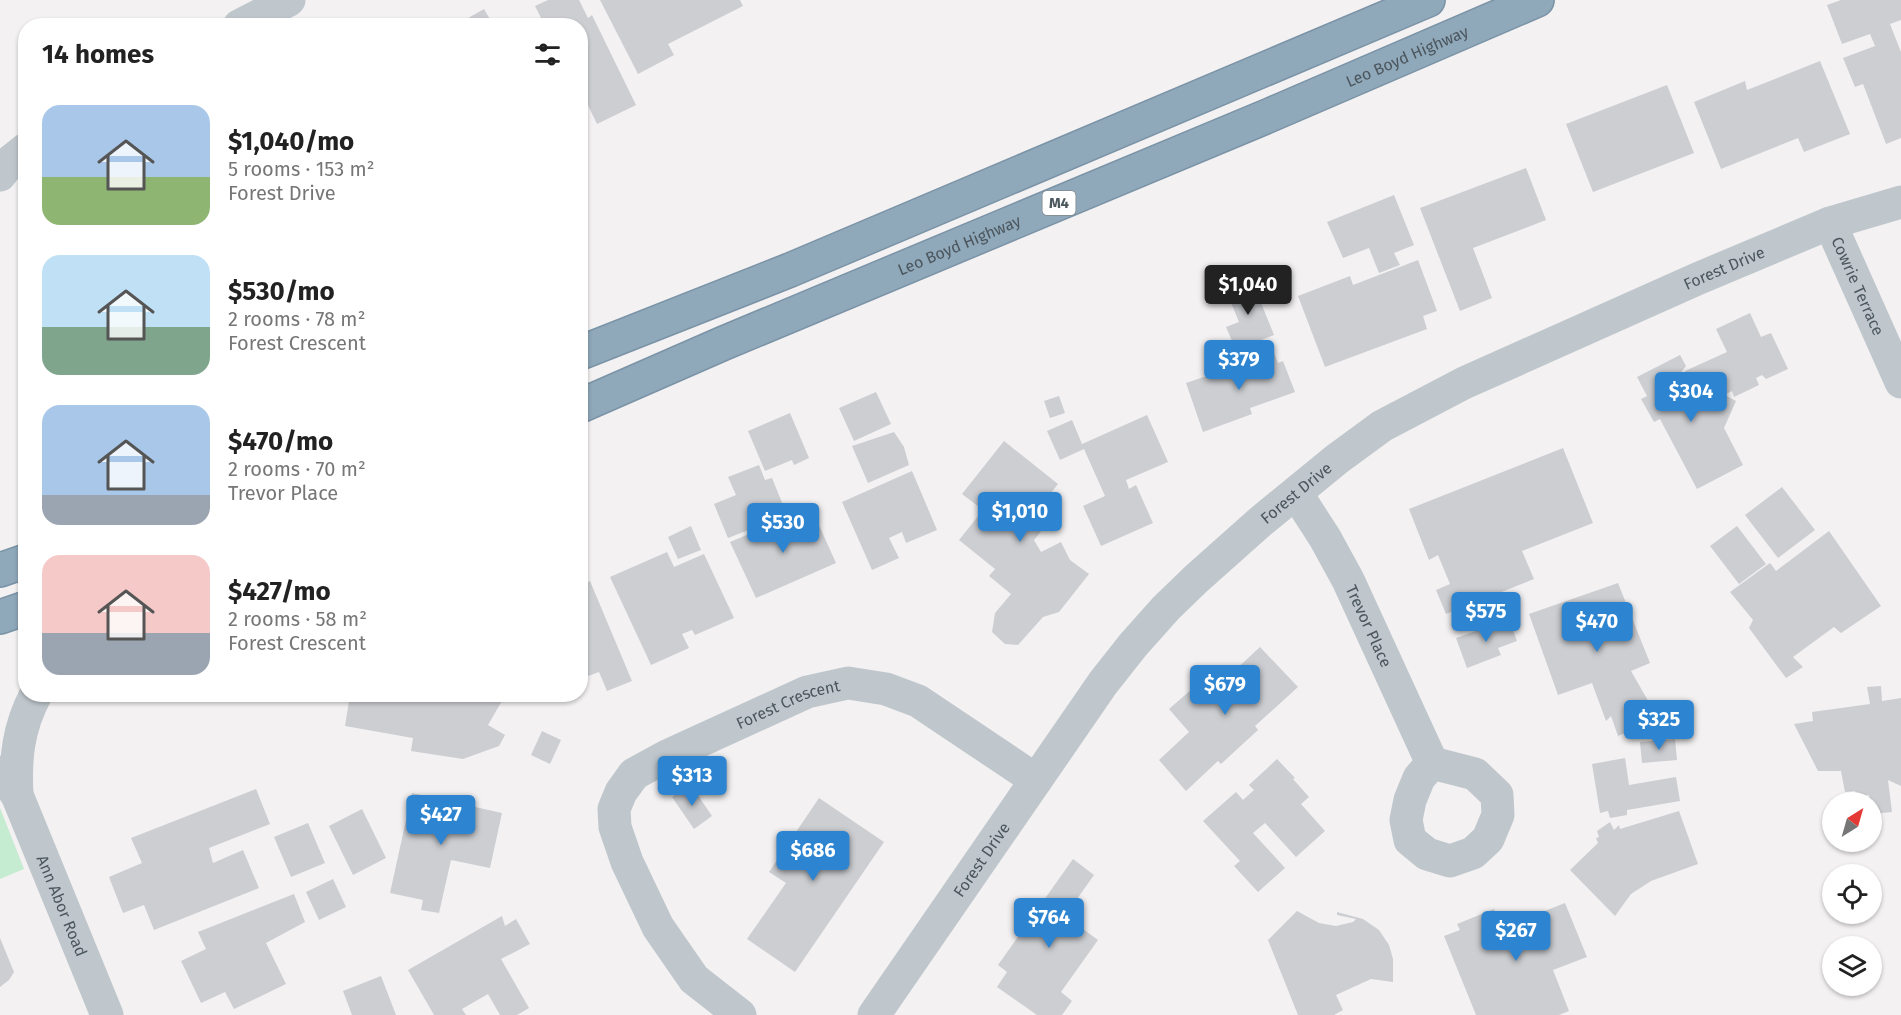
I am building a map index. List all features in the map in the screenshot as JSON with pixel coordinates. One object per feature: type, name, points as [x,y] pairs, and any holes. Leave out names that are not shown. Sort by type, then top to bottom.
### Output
[{"type":"highway","points":[[588,350],[801,266],[1428,0]]},
{"type":"highway","name":"Leo Boyd Highway","points":[[588,402],[724,343],[1259,120],[1537,0]]},
{"type":"highway","points":[[0,570],[18,564]]},
{"type":"highway","points":[[0,617],[18,611]]},
{"type":"street","points":[[254,18],[289,0]]},
{"type":"street","points":[[0,175],[18,157]]},
{"type":"street","name":"Forest Drive","points":[[874,1015],[1103,683],[1133,645],[1166,608],[1204,572],[1337,459],[1382,426],[1434,398],[1655,297],[1830,223],[1901,202]]},
{"type":"street","name":"Cowrie Terrace","points":[[1830,223],[1901,382]]},
{"type":"street","name":"Trevor Place","points":[[1296,493],[1325,538],[1348,580],[1432,763]]},
{"type":"street","name":"Forest Crescent","points":[[740,1015],[694,979],[658,927],[627,862],[615,827],[614,809],[621,792],[634,774],[667,756],[807,692],[848,683],[886,689],[918,701],[1036,780]]},
{"type":"street","name":"Ann Abor Road","points":[[32,702],[19,739],[16,767],[9,784],[107,1015]]},
{"type":"green space","points":[[0,808],[24,869],[0,879]]},
{"type":"building","points":[[548,0],[579,0],[588,18],[541,18],[535,6]]},
{"type":"building","points":[[600,0],[740,0],[743,6],[668,44],[674,55],[638,74]]},
{"type":"building","points":[[1841,0],[1901,0],[1901,20],[1890,24],[1901,52],[1901,138],[1886,144],[1863,84],[1855,87],[1843,58],[1875,46],[1870,34],[1842,44],[1827,5]]},
{"type":"building","points":[[484,9],[489,18],[468,18]]},
{"type":"building","points":[[592,15],[636,105],[597,124],[588,105],[588,18]]},
{"type":"building","points":[[1820,61],[1850,134],[1804,152],[1798,138],[1721,169],[1694,102],[1745,81],[1747,90]]},
{"type":"building","points":[[1667,85],[1694,153],[1593,192],[1566,124]]},
{"type":"building","points":[[1526,168],[1546,220],[1473,248],[1492,298],[1460,311],[1420,208]]},
{"type":"building","points":[[1394,195],[1414,245],[1394,253],[1400,265],[1379,273],[1369,248],[1343,258],[1327,222]]},
{"type":"building","points":[[1418,260],[1437,311],[1423,316],[1427,329],[1325,367],[1298,296],[1350,276],[1353,285]]},
{"type":"building","points":[[1251,278],[1274,335],[1236,350],[1226,327],[1239,322],[1225,288]]},
{"type":"building","points":[[1750,313],[1761,337],[1771,333],[1788,369],[1766,379],[1762,375],[1756,378],[1759,385],[1734,397],[1732,391],[1701,406],[1685,371],[1727,352],[1716,329]]},
{"type":"building","points":[[1274,353],[1278,363],[1283,361],[1295,392],[1250,408],[1252,414],[1203,432],[1186,383]]},
{"type":"building","points":[[1680,355],[1686,366],[1679,375],[1698,410],[1725,395],[1736,401],[1724,428],[1743,465],[1697,489],[1660,419],[1654,422],[1641,399],[1647,396],[1637,377]]},
{"type":"building","points":[[876,392],[891,424],[854,441],[839,408]]},
{"type":"building","points":[[1059,396],[1065,413],[1050,418],[1044,401]]},
{"type":"building","points":[[790,413],[809,458],[794,465],[792,460],[765,471],[748,431]]},
{"type":"building","points":[[1147,415],[1168,462],[1126,480],[1129,489],[1136,485],[1153,523],[1101,546],[1083,506],[1105,496],[1084,449],[1060,460],[1047,431],[1072,420],[1082,444]]},
{"type":"building","points":[[894,432],[904,447],[909,465],[868,483],[852,446]]},
{"type":"building","points":[[1004,441],[1058,484],[1050,494],[1062,505],[1034,540],[1041,552],[1061,542],[1070,560],[1089,574],[1059,612],[1043,617],[1018,645],[1005,644],[992,632],[995,613],[1011,594],[989,576],[995,569],[959,540],[983,510],[962,494]]},
{"type":"building","points":[[1563,448],[1593,523],[1522,551],[1534,579],[1446,614],[1436,590],[1450,584],[1438,555],[1429,560],[1409,509]]},
{"type":"building","points":[[759,465],[765,480],[772,478],[787,515],[728,538],[714,504],[736,495],[728,477]]},
{"type":"building","points":[[912,471],[937,530],[906,543],[902,532],[889,538],[899,558],[872,570],[842,502]]},
{"type":"building","points":[[1782,487],[1815,530],[1778,558],[1745,515]]},
{"type":"building","points":[[813,512],[836,563],[756,598],[730,542],[768,526],[770,531]]},
{"type":"building","points":[[691,526],[701,550],[678,559],[668,537]]},
{"type":"building","points":[[1737,526],[1766,564],[1739,584],[1710,546]]},
{"type":"building","points":[[1829,531],[1881,606],[1841,633],[1834,627],[1793,657],[1803,667],[1786,678],[1749,628],[1753,620],[1730,592],[1770,563],[1776,571]]},
{"type":"building","points":[[667,552],[674,567],[704,554],[734,618],[695,635],[692,630],[682,634],[689,648],[651,665],[610,577]]},
{"type":"building","points":[[590,581],[632,681],[607,691],[599,672],[588,676],[588,582]]},
{"type":"building","points":[[1618,583],[1650,663],[1631,671],[1658,718],[1618,736],[1611,716],[1606,721],[1592,683],[1558,695],[1529,614]]},
{"type":"building","points":[[1509,619],[1517,641],[1498,648],[1501,655],[1467,668],[1456,638]]},
{"type":"building","points":[[1260,647],[1298,687],[1255,726],[1258,730],[1221,764],[1218,761],[1186,791],[1159,760],[1189,732],[1169,709],[1208,675],[1218,686]]},
{"type":"building","points":[[1881,686],[1882,701],[1901,698],[1901,786],[1888,780],[1892,812],[1882,813],[1882,792],[1845,792],[1841,771],[1818,771],[1794,724],[1813,721],[1812,712],[1870,704],[1867,687]]},
{"type":"building","points":[[349,702],[501,702],[488,725],[505,735],[499,746],[463,759],[411,751],[413,738],[345,726]]},
{"type":"building","points":[[542,731],[561,740],[550,764],[531,755]]},
{"type":"building","points":[[1675,739],[1677,760],[1642,763],[1640,742]]},
{"type":"building","points":[[1625,758],[1629,785],[1676,777],[1680,801],[1627,810],[1627,815],[1610,818],[1608,811],[1600,813],[1592,764]]},
{"type":"building","points":[[1277,759],[1309,797],[1301,804],[1325,831],[1296,857],[1265,823],[1253,833],[1285,868],[1258,892],[1234,866],[1240,861],[1203,821],[1236,792],[1243,800],[1254,790],[1249,785]]},
{"type":"building","points":[[691,785],[712,816],[694,829],[672,797]]},
{"type":"building","points":[[256,789],[270,824],[209,848],[213,863],[243,850],[259,888],[154,930],[144,905],[123,913],[109,877],[142,863],[131,838]]},
{"type":"building","points":[[412,793],[502,813],[490,868],[451,860],[439,913],[421,910],[423,900],[390,893]]},
{"type":"building","points":[[819,798],[884,842],[795,972],[747,939],[786,883],[769,872]]},
{"type":"building","points":[[362,809],[386,858],[353,875],[329,826]]},
{"type":"building","points":[[1679,811],[1698,864],[1651,881],[1631,894],[1615,916],[1570,870],[1598,843],[1597,831],[1610,822],[1614,830],[1619,825],[1620,829]]},
{"type":"building","points":[[308,823],[325,863],[291,877],[274,837]]},
{"type":"building","points":[[1073,859],[1094,875],[1065,916],[1098,940],[1061,992],[1072,1001],[1062,1015],[1037,1015],[997,987],[1007,972],[998,965]]},
{"type":"building","points":[[333,879],[346,907],[319,920],[306,892]]},
{"type":"building","points":[[294,894],[305,922],[266,943],[286,984],[234,1009],[225,992],[201,1003],[181,961],[206,949],[198,932]]},
{"type":"building","points":[[1565,903],[1587,957],[1553,970],[1569,1011],[1559,1015],[1476,1015],[1444,936],[1460,930],[1457,924],[1494,909],[1502,928]]},
{"type":"building","points":[[1297,911],[1319,923],[1336,926],[1353,922],[1356,919],[1337,915],[1337,912],[1363,919],[1379,930],[1389,945],[1393,959],[1393,982],[1371,979],[1336,995],[1343,1010],[1334,1015],[1298,1015],[1268,940]]},
{"type":"building","points":[[502,916],[505,926],[516,919],[530,944],[501,959],[529,1008],[517,1015],[500,1015],[488,994],[462,1009],[466,1015],[434,1015],[408,970]]},
{"type":"building","points":[[0,938],[14,972],[9,980],[0,987]]},
{"type":"building","points":[[381,976],[396,1015],[352,1015],[343,991]]}]
